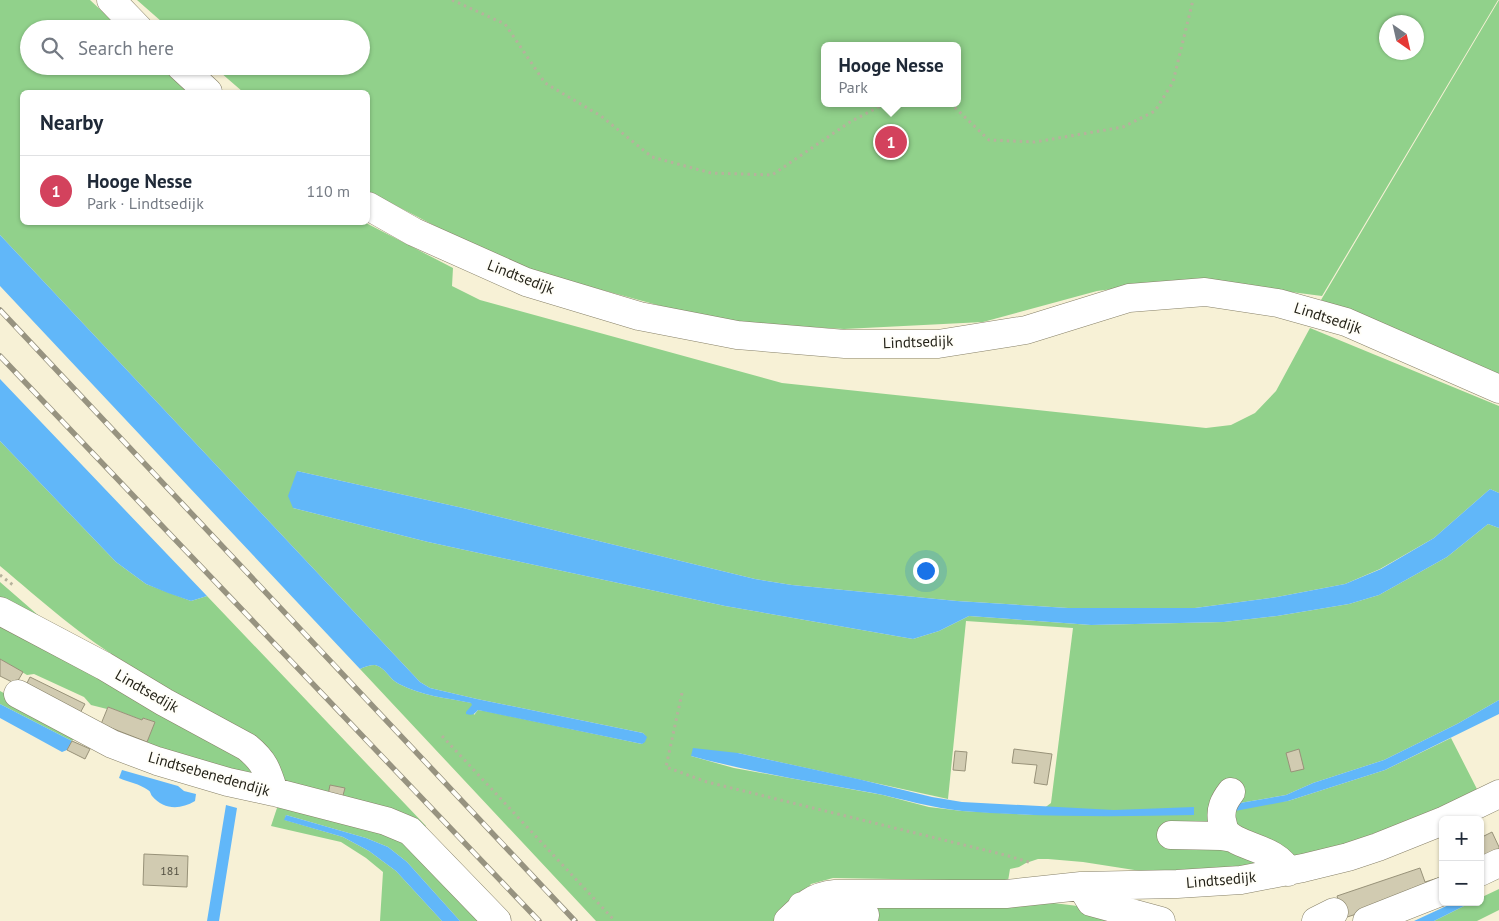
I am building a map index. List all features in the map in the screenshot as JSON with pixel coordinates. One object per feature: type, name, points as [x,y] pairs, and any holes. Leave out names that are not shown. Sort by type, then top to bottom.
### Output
[{"type":"street","points":[[111,0],[130,20]]},
{"type":"street","points":[[190,75],[206,90]]},
{"type":"street","name":"Lindtsedijk","points":[[370,207],[414,232],[526,282],[639,316],[737,335],[845,344],[938,344],[1026,330],[1128,298],[1205,292],[1278,302],[1346,322],[1499,389]]},
{"type":"street","name":"Lindtsedijk","points":[[0,611],[104,666],[246,748],[255,754],[266,768],[274,792]]},
{"type":"street","name":"Lindtsebenedendijk","points":[[18,694],[112,744],[201,775],[386,821],[410,831],[497,921]]},
{"type":"street","points":[[1231,792],[1224,801],[1221,815],[1224,830],[1233,838],[1270,854],[1286,865],[1288,872]]},
{"type":"street","name":"Lindtsedijk","points":[[1452,816],[1499,794]]},
{"type":"street","name":"Lindtsedijk","points":[[795,914],[824,895],[835,894],[1006,894],[1082,886],[1206,883],[1241,880],[1288,872],[1356,854],[1439,822]]},
{"type":"street","points":[[1170,835],[1233,838]]},
{"type":"street","points":[[1484,870],[1499,863]]},
{"type":"street","points":[[1082,886],[1091,902],[1161,921]]},
{"type":"street","points":[[1367,921],[1439,893]]},
{"type":"street","points":[[795,914],[820,911],[864,915]]},
{"type":"path","points":[[452,0],[505,24],[545,83],[600,116],[652,157],[711,173],[772,175],[850,122],[878,107]]},
{"type":"path","points":[[954,107],[989,140],[1035,142],[1123,127],[1155,111],[1173,82],[1194,0]]},
{"type":"path","points":[[682,693],[666,767],[707,782],[1034,863]]},
{"type":"path","points":[[442,736],[615,921]]},
{"type":"green space","points":[[0,0],[90,0],[111,20],[20,20],[20,75],[170,75],[186,90],[20,90],[20,225],[370,225],[453,268],[452,286],[480,300],[782,383],[1206,428],[1231,425],[1255,413],[1276,391],[1310,328],[1499,406],[1499,493],[1490,489],[1434,538],[1380,569],[1345,584],[1277,597],[1195,608],[1068,608],[957,601],[792,585],[755,579],[463,508],[297,471],[293,508],[428,542],[725,606],[913,639],[939,631],[969,616],[1091,625],[1224,622],[1277,616],[1349,604],[1379,595],[1447,557],[1488,524],[1499,528],[1499,700],[1457,724],[1384,760],[1313,783],[1286,795],[1234,804],[1288,801],[1385,770],[1451,738],[1479,793],[1440,811],[1301,859],[1215,843],[1273,865],[1160,874],[1083,862],[1038,859],[1010,869],[1008,881],[833,878],[811,884],[798,901],[778,921],[596,921],[360,669],[367,666],[379,666],[396,682],[408,688],[435,696],[472,703],[474,715],[478,710],[485,711],[642,744],[646,737],[643,733],[430,688],[420,682],[0,235]],"holes":[[[966,621],[1073,628],[1051,803],[1035,815],[962,811],[929,807],[883,795],[734,768],[691,756],[738,753],[948,799]]]},
{"type":"green space","points":[[137,0],[1498,0],[1322,296],[1190,279],[1097,291],[983,322],[844,329],[720,322],[510,265],[370,192],[370,90],[241,90],[223,75],[370,75],[370,20],[160,20]]},
{"type":"green space","points":[[1499,0],[1499,374],[1321,300]]},
{"type":"green space","points":[[0,441],[116,562],[146,584],[191,601],[207,596],[426,826],[423,829],[295,791],[130,665],[79,631],[0,566]]},
{"type":"green space","points":[[0,582],[46,622],[0,599]]},
{"type":"green space","points":[[0,622],[240,753],[254,775],[169,755],[147,742],[154,722],[144,718],[142,720],[108,707],[107,709],[91,705],[84,697],[34,674],[27,675],[0,659]]},
{"type":"green space","points":[[0,691],[51,718],[75,737],[72,741],[0,704]]},
{"type":"green space","points":[[278,805],[406,835],[479,921],[460,921],[407,862],[388,847],[366,838],[286,815],[285,820],[343,837],[369,851],[396,871],[442,921],[380,921],[383,872],[366,858],[341,842],[271,826]]},
{"type":"green space","points":[[1499,889],[1499,910],[1477,921],[1434,921],[1464,906],[1484,906],[1484,896]]},
{"type":"green space","points":[[1037,901],[1086,907],[1139,921],[795,921],[819,907]]},
{"type":"water","points":[[0,235],[420,682],[430,688],[477,699],[643,733],[647,737],[645,742],[642,744],[478,710],[470,715],[466,714],[472,705],[471,703],[435,696],[408,688],[396,682],[379,666],[367,666],[360,669],[0,286]]},
{"type":"water","points":[[0,379],[207,596],[191,601],[168,593],[146,584],[116,562],[0,441]]},
{"type":"water","points":[[297,471],[463,508],[755,579],[792,585],[957,601],[1068,608],[1195,608],[1277,597],[1345,584],[1381,569],[1434,538],[1490,489],[1499,493],[1499,528],[1488,524],[1447,557],[1379,595],[1349,604],[1277,616],[1224,622],[1091,625],[969,616],[939,631],[913,639],[725,606],[428,542],[293,508],[288,496]]},
{"type":"water","points":[[1499,700],[1499,714],[1385,770],[1288,801],[1235,811],[1234,804],[1286,795],[1313,783],[1384,760],[1457,724]]},
{"type":"water","points":[[0,704],[72,741],[67,750],[62,752],[0,718]]},
{"type":"water","points":[[693,748],[738,753],[932,797],[962,802],[1114,810],[1194,807],[1194,815],[1049,815],[951,810],[714,762],[691,756]]},
{"type":"water","points":[[122,770],[178,786],[184,791],[196,794],[195,801],[178,807],[162,804],[152,796],[150,791],[119,778]]},
{"type":"water","points":[[226,805],[237,808],[219,921],[207,921]]},
{"type":"water","points":[[286,815],[366,838],[388,847],[407,862],[460,921],[442,921],[396,871],[369,851],[343,837],[284,820]]},
{"type":"water","points":[[1446,906],[1464,906],[1434,921],[1414,921]]},
{"type":"building","points":[[0,659],[23,672],[16,684],[0,676]]},
{"type":"building","points":[[30,677],[85,704],[79,715],[24,689]]},
{"type":"building","points":[[108,707],[142,720],[143,718],[155,722],[147,742],[101,724]]},
{"type":"building","points":[[72,741],[90,749],[85,759],[67,750]]},
{"type":"building","points":[[1014,749],[1052,754],[1047,785],[1034,783],[1037,765],[1012,763]]},
{"type":"building","points":[[1299,749],[1304,769],[1291,772],[1286,753]]},
{"type":"building","points":[[955,751],[967,752],[965,771],[953,770]]},
{"type":"building","points":[[330,785],[345,788],[342,799],[328,795]]},
{"type":"building","points":[[1492,832],[1499,847],[1499,854],[1484,861],[1484,861],[1484,836]]},
{"type":"building","points":[[144,854],[188,856],[187,887],[143,885]]},
{"type":"building","points":[[1420,868],[1425,882],[1438,878],[1439,881],[1439,888],[1344,918],[1337,896]]},
{"type":"railway","points":[[0,310],[575,921]]},
{"type":"railway","points":[[0,356],[539,921]]},
{"type":"place","name":"Hooge Nesse","points":[[891,142]]}]
